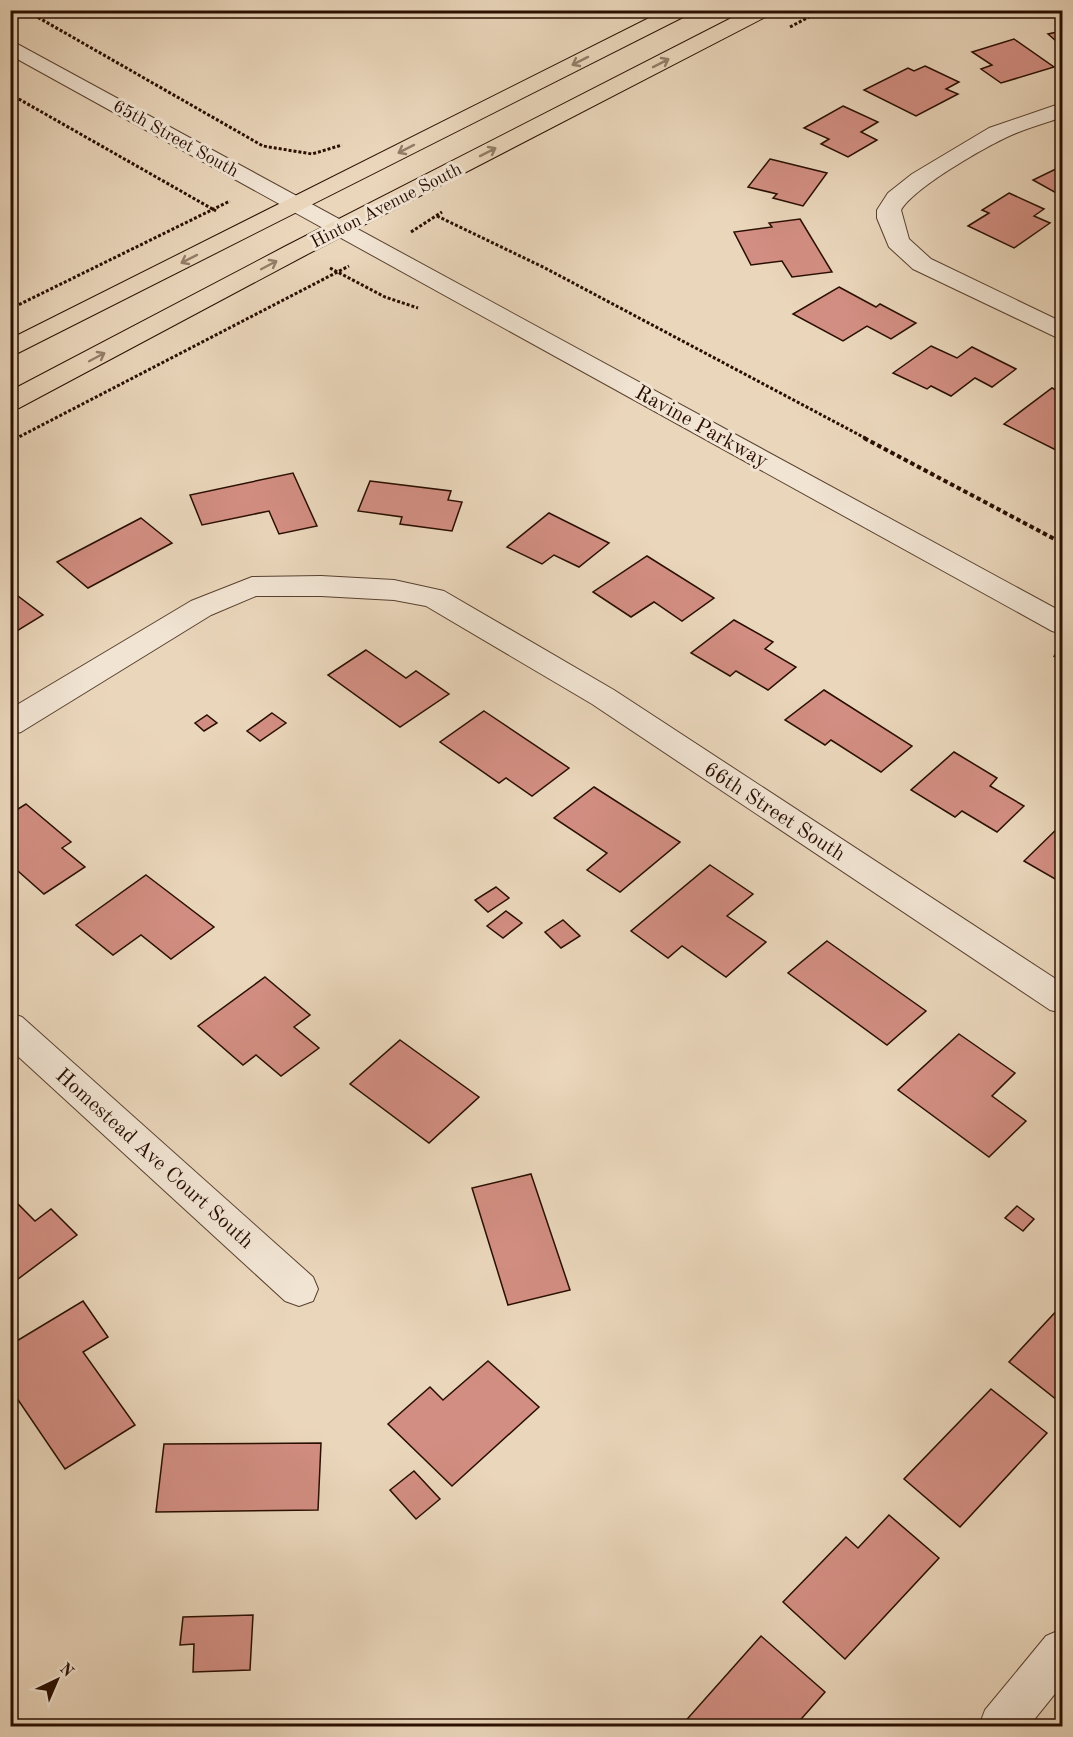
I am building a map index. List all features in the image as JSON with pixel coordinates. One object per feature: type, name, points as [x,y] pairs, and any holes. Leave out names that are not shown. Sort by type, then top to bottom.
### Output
[{"type":"main road","name":"Hinton Avenue South","points":[[10,349],[682,10]]},
{"type":"main road","name":"Hinton Avenue South","points":[[10,402],[342,227],[764,10]]},
{"type":"street","name":"65th Street South","points":[[10,46],[342,227]]},
{"type":"street","points":[[1062,110],[997,133],[911,184],[892,202],[889,218],[898,242],[922,264],[1062,332]]},
{"type":"street","name":"Ravine Parkway","points":[[342,227],[1062,624]]},
{"type":"street","name":"66th Street South","points":[[10,724],[201,608],[252,588],[321,586],[394,590],[435,598],[603,697],[1062,1000]]},
{"type":"street","name":"Homestead Ave Court South","points":[[10,1027],[299,1289]]},
{"type":"street","points":[[1001,1726],[1062,1651]]},
{"type":"path","points":[[25,10],[111,57],[259,144],[274,149],[309,154]]},
{"type":"path","points":[[10,94],[213,209],[10,309]]},
{"type":"path","points":[[436,216],[554,273],[1062,543]]},
{"type":"path","points":[[10,442],[337,272]]},
{"type":"building","points":[[1062,31],[1062,46],[1048,34]]},
{"type":"building","points":[[1014,39],[1054,67],[1001,83],[981,69],[992,65],[972,52]]},
{"type":"building","points":[[925,66],[959,82],[946,89],[958,94],[916,116],[864,90],[908,68],[914,71]]},
{"type":"building","points":[[843,106],[878,122],[861,132],[877,140],[848,157],[821,144],[829,139],[804,128]]},
{"type":"building","points":[[770,159],[827,173],[803,206],[773,198],[777,194],[748,187]]},
{"type":"building","points":[[1062,166],[1062,192],[1058,194],[1033,180]]},
{"type":"building","points":[[1009,193],[1044,209],[1034,216],[1050,223],[1014,248],[968,226],[989,213],[982,210]]},
{"type":"building","points":[[800,219],[832,272],[792,277],[782,261],[751,265],[734,232],[772,227],[769,223]]},
{"type":"building","points":[[839,287],[876,307],[880,304],[916,323],[891,339],[867,326],[843,341],[793,314]]},
{"type":"building","points":[[931,346],[957,358],[972,347],[1016,369],[992,387],[975,378],[951,396],[931,386],[927,389],[893,373]]},
{"type":"building","points":[[1052,388],[1062,393],[1062,450],[1060,452],[1004,424]]},
{"type":"building","points":[[293,473],[317,526],[279,534],[269,511],[202,525],[190,495]]},
{"type":"building","points":[[370,481],[451,491],[448,500],[462,502],[452,531],[400,524],[402,517],[358,511]]},
{"type":"building","points":[[549,513],[609,543],[579,567],[554,555],[542,564],[507,547]]},
{"type":"building","points":[[141,518],[172,543],[88,588],[57,562]]},
{"type":"building","points":[[647,556],[714,598],[682,621],[654,602],[631,617],[593,592]]},
{"type":"building","points":[[10,590],[43,615],[12,634],[10,633]]},
{"type":"building","points":[[734,620],[773,642],[765,649],[796,667],[768,690],[736,671],[730,676],[691,653]]},
{"type":"building","points":[[366,650],[406,678],[416,671],[449,694],[400,727],[328,675]]},
{"type":"building","points":[[824,690],[912,746],[881,772],[831,740],[825,745],[785,720]]},
{"type":"building","points":[[484,711],[569,768],[532,796],[506,778],[499,783],[440,742]]},
{"type":"building","points":[[272,713],[286,723],[260,741],[247,731]]},
{"type":"building","points":[[207,715],[217,723],[204,731],[195,723]]},
{"type":"building","points":[[954,752],[997,778],[990,786],[1024,806],[997,832],[962,811],[955,817],[911,790]]},
{"type":"building","points":[[594,787],[680,842],[620,892],[587,870],[607,853],[554,818]]},
{"type":"building","points":[[26,804],[71,842],[62,848],[85,867],[44,894],[10,864],[10,814]]},
{"type":"building","points":[[1062,824],[1062,883],[1024,861]]},
{"type":"building","points":[[710,865],[753,894],[727,916],[766,942],[726,977],[682,946],[668,958],[631,931]]},
{"type":"building","points":[[146,875],[214,927],[171,959],[141,935],[113,955],[76,925]]},
{"type":"building","points":[[496,887],[509,898],[488,912],[475,900]]},
{"type":"building","points":[[506,911],[522,923],[503,938],[487,926]]},
{"type":"building","points":[[563,920],[580,936],[561,948],[545,932]]},
{"type":"building","points":[[827,941],[926,1011],[887,1045],[788,973]]},
{"type":"building","points":[[265,977],[310,1015],[294,1027],[319,1048],[281,1076],[256,1055],[243,1065],[198,1026]]},
{"type":"building","points":[[959,1034],[1015,1073],[992,1096],[1026,1121],[989,1157],[898,1090]]},
{"type":"building","points":[[400,1040],[479,1097],[429,1143],[350,1084]]},
{"type":"building","points":[[531,1174],[570,1290],[508,1305],[472,1188]]},
{"type":"building","points":[[10,1196],[35,1221],[51,1209],[77,1235],[10,1285]]},
{"type":"building","points":[[1017,1206],[1034,1219],[1023,1231],[1005,1218]]},
{"type":"building","points":[[83,1301],[108,1337],[83,1352],[135,1425],[65,1469],[10,1388],[10,1345]]},
{"type":"building","points":[[1062,1305],[1062,1404],[1009,1362]]},
{"type":"building","points":[[488,1361],[539,1407],[452,1486],[388,1424],[430,1387],[443,1400]]},
{"type":"building","points":[[991,1389],[1047,1433],[960,1527],[904,1479]]},
{"type":"building","points":[[321,1443],[318,1510],[156,1512],[164,1444]]},
{"type":"building","points":[[414,1471],[440,1499],[416,1519],[390,1490]]},
{"type":"building","points":[[889,1515],[939,1558],[845,1659],[783,1602],[846,1537],[858,1548]]},
{"type":"building","points":[[253,1615],[250,1670],[193,1672],[194,1644],[180,1645],[183,1617]]},
{"type":"building","points":[[761,1636],[825,1692],[795,1726],[681,1726]]}]
